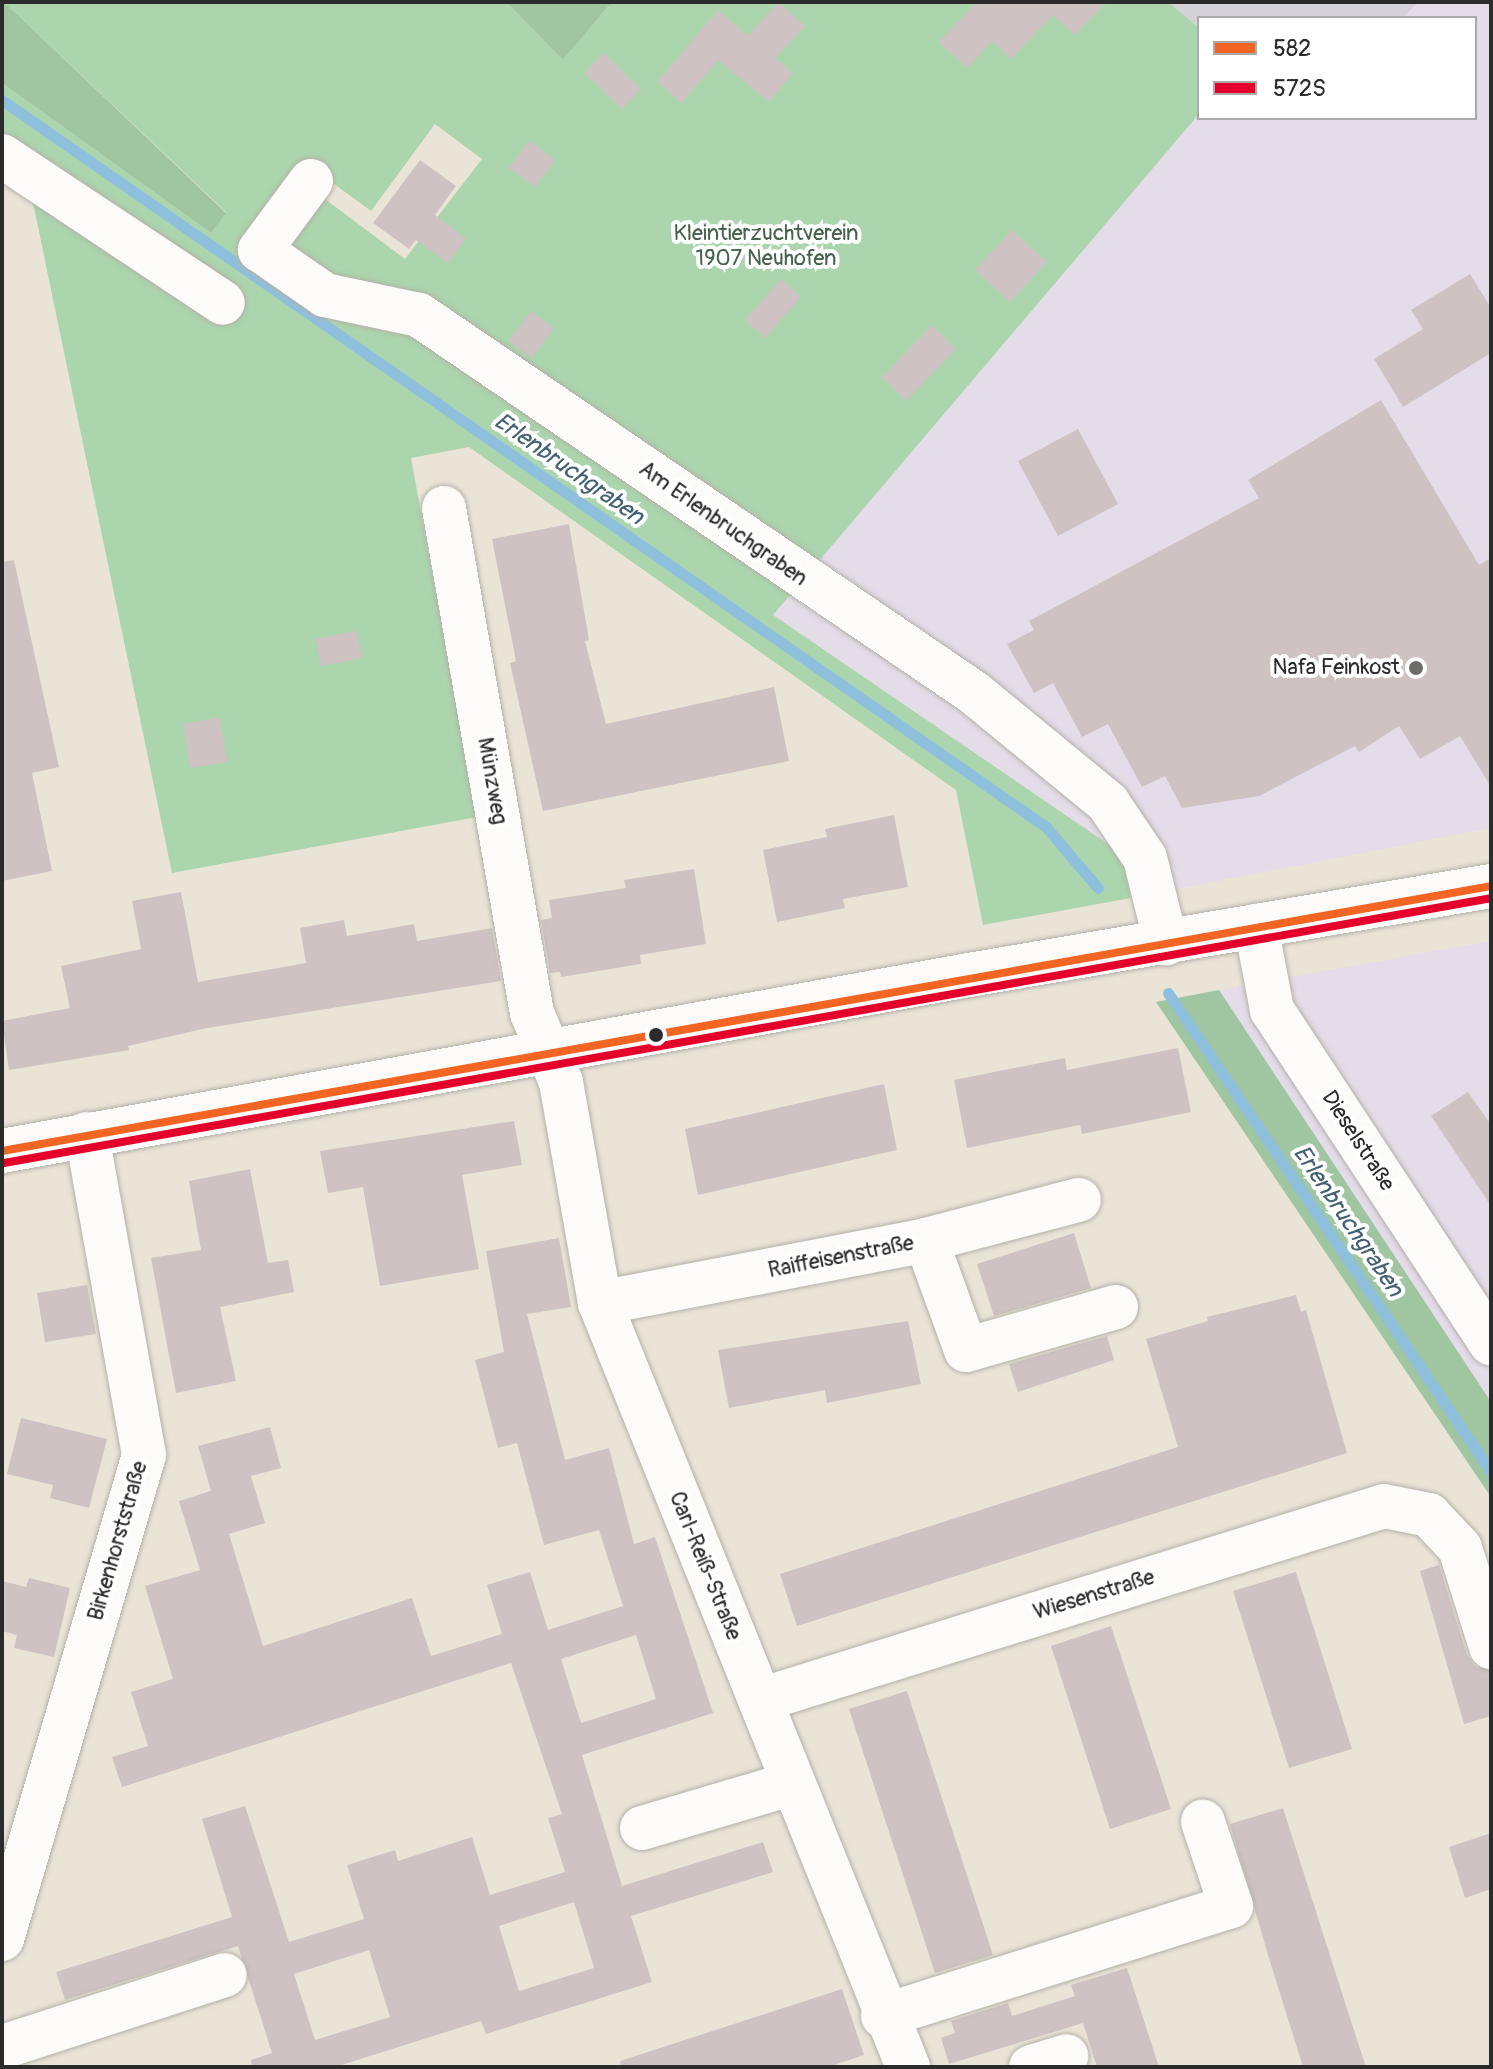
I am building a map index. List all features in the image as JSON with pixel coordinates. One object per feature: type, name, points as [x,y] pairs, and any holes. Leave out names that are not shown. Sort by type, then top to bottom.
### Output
[{"type":"street","points":[[2,156],[223,303]]},
{"type":"street","name":"Am Erlenbruchgraben","points":[[311,181],[260,250],[325,295],[419,315],[813,587],[973,692],[1108,803],[1145,858],[1166,943]]},
{"type":"street","name":"Münzweg","points":[[444,508],[532,1013],[550,1050]]},
{"type":"street","points":[[2,1151],[550,1050],[1491,886]]},
{"type":"street","name":"Dieselstraße","points":[[1256,926],[1272,1010],[1491,1343]]},
{"type":"street","name":"Carl-Reiß-Straße","points":[[550,1050],[561,1082],[600,1303],[883,2016],[908,2067]]},
{"type":"street","name":"Birkenhorststraße","points":[[2,1939],[144,1455],[87,1134]]},
{"type":"street","name":"Raiffeisenstraße","points":[[600,1303],[926,1240],[1079,1200]]},
{"type":"street","points":[[926,1240],[966,1350],[1116,1307]]},
{"type":"street","name":"Wiesenstraße","points":[[760,1700],[1384,1506],[1429,1515],[1460,1548],[1491,1647]]},
{"type":"street","points":[[642,1828],[791,1784]]},
{"type":"street","points":[[883,2016],[1231,1906],[1203,1822]]},
{"type":"street","points":[[2,2047],[225,1975]]},
{"type":"shaded area","points":[[1168,2],[1491,2],[1491,828],[1131,898],[1121,853],[772,615],[1197,116],[1197,120],[1477,120],[1477,16],[1197,16],[1197,26]]},
{"type":"shaded area","points":[[1168,2],[1418,2],[1405,16],[1197,16],[1197,26]]},
{"type":"shaded area","points":[[1491,941],[1491,1402],[1219,990]]},
{"type":"green space","name":"Kleintierzuchtverein 1907 Neuhofen","points":[[4,2],[506,2],[563,60],[612,2],[1168,2],[1197,26],[1197,116],[773,615],[1121,853],[1131,898],[983,925],[956,790],[469,447],[411,458],[477,817],[172,873],[31,193],[2,173],[2,83],[211,233],[226,212]],"holes":[[[435,124],[482,159],[405,259],[297,178],[307,164],[371,211]]]},
{"type":"green space","points":[[4,2],[226,213],[211,233],[2,83]]},
{"type":"green space","points":[[506,2],[612,2],[563,60]]},
{"type":"green space","points":[[1219,990],[1491,1402],[1491,1497],[1156,1002]]},
{"type":"building","points":[[778,2],[805,26],[775,58],[793,73],[769,102],[718,60],[682,103],[657,82],[718,10],[748,36]]},
{"type":"building","points":[[977,2],[1107,2],[1074,35],[1053,15],[1011,59],[992,41],[967,68],[939,42]]},
{"type":"building","points":[[603,53],[641,89],[622,109],[584,73]]},
{"type":"building","points":[[529,141],[555,160],[535,187],[509,168]]},
{"type":"building","points":[[420,160],[456,186],[435,215],[466,239],[448,263],[416,240],[409,249],[373,223]]},
{"type":"building","points":[[1012,230],[1047,262],[1010,302],[975,270]]},
{"type":"building","points":[[1470,274],[1491,308],[1491,353],[1403,407],[1374,359],[1423,329],[1411,310]]},
{"type":"building","points":[[781,279],[801,297],[765,338],[745,320]]},
{"type":"building","points":[[531,311],[554,328],[532,358],[508,341]]},
{"type":"building","points":[[932,325],[956,349],[906,401],[882,377]]},
{"type":"building","points":[[1381,400],[1479,565],[1491,558],[1491,787],[1460,736],[1420,759],[1399,726],[1359,752],[1355,746],[1259,796],[1182,808],[1165,776],[1142,787],[1108,724],[1082,737],[1053,683],[1034,693],[1007,644],[1034,630],[1029,621],[1259,498],[1248,480]]},
{"type":"building","points":[[1078,429],[1118,504],[1058,536],[1018,461]]},
{"type":"building","points":[[569,524],[589,640],[585,641],[606,724],[774,687],[789,761],[543,811],[510,663],[516,661],[492,539]]},
{"type":"building","points":[[14,560],[59,767],[32,773],[52,871],[2,881],[2,562]]},
{"type":"building","points":[[356,631],[362,658],[321,666],[316,639]]},
{"type":"building","points":[[220,717],[227,762],[190,768],[183,724]]},
{"type":"building","points":[[894,815],[908,887],[843,899],[845,908],[777,922],[763,850],[827,837],[825,829]]},
{"type":"building","points":[[694,869],[706,944],[640,955],[641,964],[561,977],[560,972],[550,973],[541,920],[552,918],[549,900],[626,888],[624,880]]},
{"type":"building","points":[[181,892],[198,982],[306,963],[300,928],[344,920],[347,936],[414,924],[417,941],[492,928],[501,981],[207,1028],[128,1046],[129,1050],[9,1070],[2,1021],[70,1008],[61,966],[141,949],[132,901]]},
{"type":"building","points":[[1178,1048],[1191,1112],[1082,1134],[1080,1125],[967,1148],[954,1080],[1065,1058],[1067,1070]]},
{"type":"building","points":[[884,1084],[897,1150],[698,1195],[685,1129]]},
{"type":"building","points":[[1468,1092],[1491,1125],[1491,1206],[1431,1116]]},
{"type":"building","points":[[514,1121],[522,1165],[462,1175],[479,1269],[380,1286],[363,1187],[328,1193],[320,1151]]},
{"type":"building","points":[[250,1169],[268,1263],[288,1260],[294,1292],[220,1307],[236,1381],[176,1393],[151,1258],[201,1250],[189,1181]]},
{"type":"building","points":[[1074,1233],[1091,1288],[994,1316],[977,1264]]},
{"type":"building","points":[[559,1238],[571,1307],[527,1314],[565,1460],[609,1448],[634,1544],[655,1537],[713,1713],[582,1755],[622,1886],[763,1842],[773,1872],[631,1916],[652,1982],[486,2034],[481,2021],[335,2067],[252,2067],[251,2060],[272,2053],[238,1946],[65,2000],[56,1972],[232,1917],[202,1819],[245,1806],[289,1942],[364,1919],[347,1865],[395,1850],[398,1861],[472,1837],[490,1895],[565,1872],[548,1818],[562,1814],[511,1663],[122,1787],[112,1757],[148,1746],[131,1692],[173,1679],[145,1586],[200,1570],[179,1501],[211,1491],[198,1446],[270,1427],[281,1468],[251,1476],[265,1523],[229,1534],[263,1646],[412,1598],[431,1656],[502,1634],[487,1585],[530,1572],[548,1630],[623,1606],[599,1530],[544,1545],[517,1443],[498,1448],[475,1360],[504,1352],[486,1251]],"holes":[[[636,1635],[656,1699],[581,1723],[561,1659]],[[574,1902],[594,1968],[519,1991],[499,1926]],[[369,1950],[390,2017],[315,2040],[294,1974]]]},
{"type":"building","points":[[87,1285],[96,1334],[45,1342],[37,1293]]},
{"type":"building","points":[[1296,1295],[1301,1312],[1306,1310],[1347,1453],[797,1626],[780,1574],[1178,1447],[1146,1339],[1208,1321],[1207,1317]]},
{"type":"building","points":[[908,1321],[921,1384],[827,1403],[825,1390],[729,1408],[718,1350]]},
{"type":"building","points":[[1107,1336],[1114,1360],[1018,1392],[1009,1364]]},
{"type":"building","points":[[21,1418],[107,1439],[89,1508],[50,1498],[53,1485],[7,1474]]},
{"type":"building","points":[[1439,1565],[1467,1655],[1475,1666],[1491,1671],[1491,1716],[1464,1724],[1420,1571]]},
{"type":"building","points":[[1296,1572],[1352,1749],[1289,1768],[1233,1591]]},
{"type":"building","points":[[29,1578],[70,1588],[54,1657],[14,1648],[17,1635],[2,1631],[2,1581],[26,1587]]},
{"type":"building","points":[[1111,1626],[1171,1809],[1110,1829],[1051,1646]]},
{"type":"building","points":[[907,1691],[993,1955],[935,1973],[849,1709]]},
{"type":"building","points":[[1283,1808],[1366,2067],[1303,2067],[1230,1824]]},
{"type":"building","points":[[1491,1833],[1491,1889],[1465,1898],[1449,1847]]},
{"type":"building","points":[[1127,1968],[1159,2067],[1097,2067],[1083,2023],[949,2064],[941,2038],[955,2033],[951,2021],[1008,2003],[1012,2016],[1075,1996],[1071,1985]]},
{"type":"building","points":[[842,1989],[864,2055],[828,2067],[621,2067],[620,2061]]},
{"type":"waterway","name":"Erlenbruchgraben","points":[[2,100],[1046,827],[1098,888]]},
{"type":"waterway","name":"Erlenbruchgraben","points":[[1168,993],[1491,1472]]},
{"type":"transit line","name":"582","points":[[2,1151],[1491,886]]},
{"type":"transit line","name":"572S","points":[[4,1163],[1491,898]]},
{"type":"place","name":"Nafa Feinkost","points":[[1416,668]]}]
